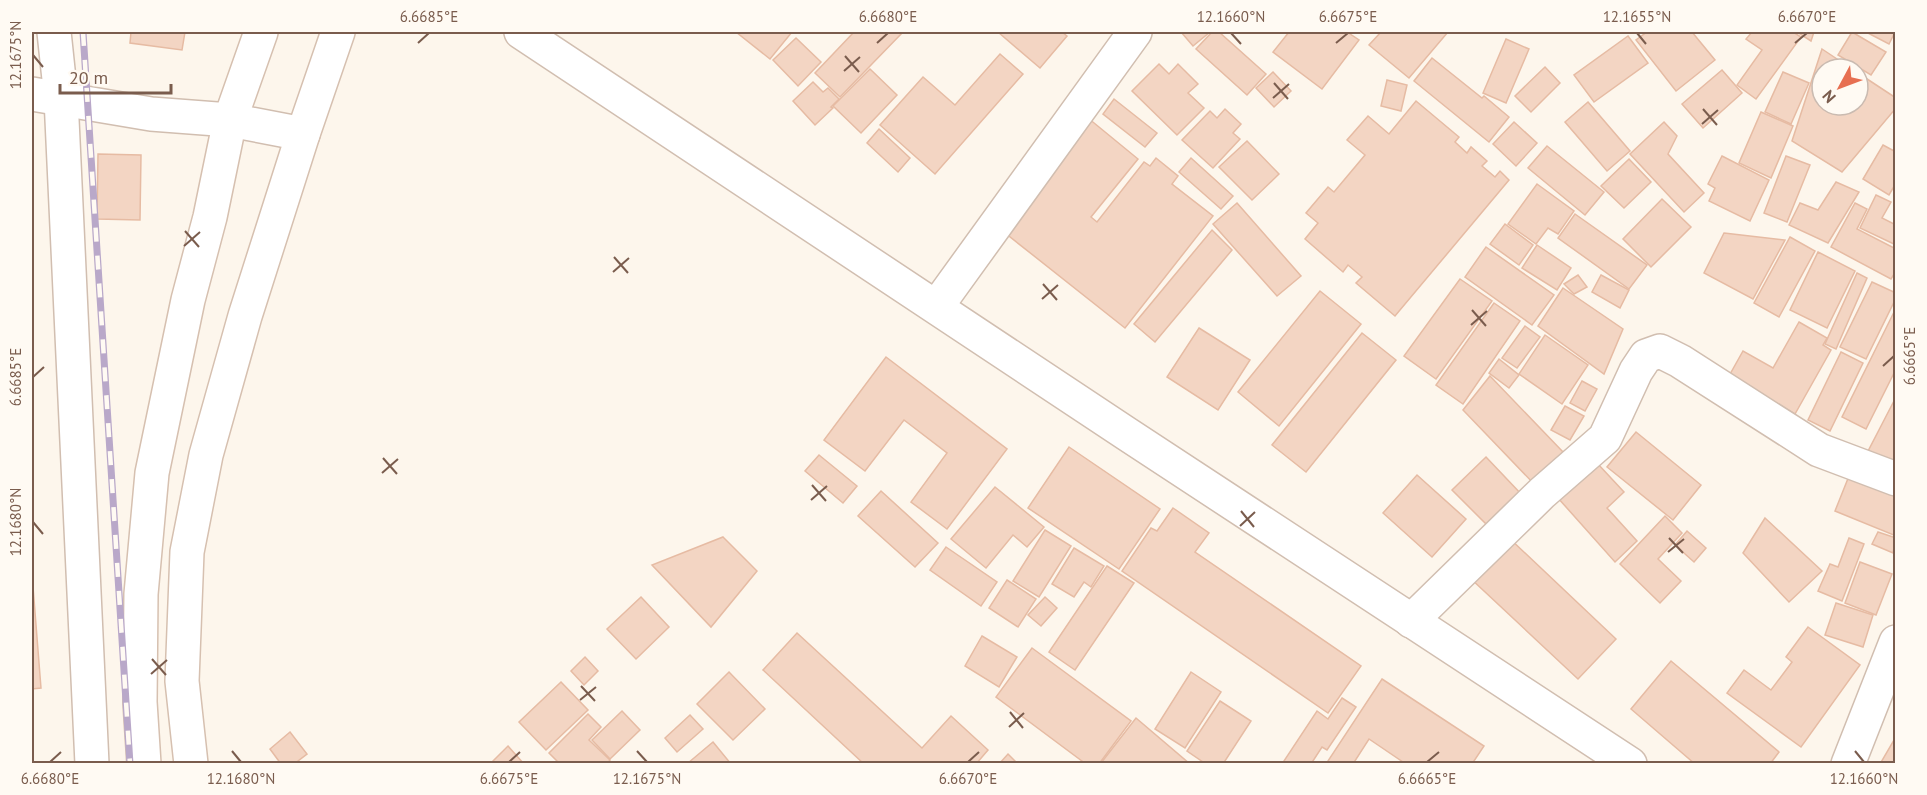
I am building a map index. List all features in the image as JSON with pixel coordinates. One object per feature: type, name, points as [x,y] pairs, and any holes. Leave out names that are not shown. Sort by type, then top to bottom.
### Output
[{"type":"street","points":[[54,32],[46,96],[92,764]]},
{"type":"street","points":[[144,764],[140,702],[141,594],[152,472],[188,300],[210,217],[230,120],[261,32]]},
{"type":"street","points":[[191,764],[182,681],[187,552],[206,455],[236,348],[303,134],[339,32]]},
{"type":"street","points":[[521,32],[1630,764]]},
{"type":"street","points":[[937,306],[1135,32]]},
{"type":"street","points":[[46,96],[151,114],[230,120],[303,134]]},
{"type":"street","points":[[1411,621],[1542,493],[1605,438],[1636,371],[1646,356],[1660,351],[1680,361],[1819,450],[1896,479]]},
{"type":"street","points":[[1848,764],[1896,642]]},
{"type":"building","points":[[131,32],[185,32],[182,50],[130,43]]},
{"type":"building","points":[[736,32],[792,32],[770,59]]},
{"type":"building","points":[[854,32],[903,32],[840,97],[815,73]]},
{"type":"building","points":[[998,32],[1062,32],[1067,36],[1040,68]]},
{"type":"building","points":[[1181,32],[1210,32],[1193,46]]},
{"type":"building","points":[[1212,32],[1219,32],[1266,74],[1247,95],[1196,49]]},
{"type":"building","points":[[1289,32],[1347,32],[1359,40],[1322,89],[1273,52]]},
{"type":"building","points":[[1381,32],[1448,32],[1409,78],[1369,45]]},
{"type":"building","points":[[1647,32],[1692,32],[1715,60],[1676,91],[1636,40]]},
{"type":"building","points":[[1752,32],[1793,32],[1801,37],[1756,99],[1737,85],[1762,50],[1746,39]]},
{"type":"building","points":[[1797,32],[1814,32],[1811,41]]},
{"type":"building","points":[[1852,32],[1886,52],[1871,75],[1870,57],[1838,55]]},
{"type":"building","points":[[1866,32],[1895,32],[1889,44]]},
{"type":"building","points":[[1628,36],[1648,63],[1594,102],[1574,75]]},
{"type":"building","points":[[796,38],[821,62],[798,86],[773,60]]},
{"type":"building","points":[[1506,39],[1529,49],[1506,103],[1483,93]]},
{"type":"building","points":[[1822,49],[1834,57],[1819,57]]},
{"type":"building","points":[[1000,54],[1023,74],[935,174],[880,125],[923,77],[955,105]]},
{"type":"building","points":[[1432,58],[1509,117],[1489,142],[1414,81]]},
{"type":"building","points":[[1159,64],[1169,74],[1178,64],[1198,84],[1188,93],[1204,108],[1177,135],[1132,91]]},
{"type":"building","points":[[1545,67],[1560,83],[1531,112],[1515,96]]},
{"type":"building","points":[[870,69],[897,95],[861,133],[833,106]]},
{"type":"building","points":[[1722,70],[1742,93],[1703,128],[1682,104]]},
{"type":"building","points":[[1273,72],[1291,91],[1274,107],[1256,88]]},
{"type":"building","points":[[1783,72],[1809,83],[1791,124],[1765,112]]},
{"type":"building","points":[[1387,80],[1407,85],[1401,111],[1381,106]]},
{"type":"building","points":[[1870,81],[1896,98],[1896,108],[1842,172],[1792,141],[1810,86],[1810,117],[1870,117]]},
{"type":"building","points":[[813,82],[823,92],[828,88],[839,99],[815,125],[793,101]]},
{"type":"building","points":[[1114,99],[1157,133],[1145,147],[1103,114]]},
{"type":"building","points":[[1416,101],[1459,137],[1455,142],[1467,153],[1471,147],[1487,161],[1482,166],[1495,177],[1500,171],[1509,180],[1395,316],[1356,283],[1362,277],[1348,265],[1343,272],[1305,239],[1318,223],[1306,213],[1328,187],[1334,192],[1365,155],[1347,140],[1368,116],[1389,134]]},
{"type":"building","points":[[1588,102],[1630,151],[1607,171],[1565,122]]},
{"type":"building","points":[[1225,109],[1241,124],[1233,133],[1240,139],[1213,168],[1182,140],[1210,111],[1217,118]]},
{"type":"building","points":[[1761,112],[1793,126],[1771,178],[1739,163]]},
{"type":"building","points":[[1088,118],[1138,159],[1091,217],[1097,222],[1144,162],[1150,166],[1156,158],[1178,176],[1172,184],[1213,216],[1125,328],[1000,229]]},
{"type":"building","points":[[1514,122],[1537,143],[1516,166],[1493,144]]},
{"type":"building","points":[[1664,122],[1677,136],[1668,154],[1704,193],[1684,212],[1630,154]]},
{"type":"building","points":[[879,129],[910,158],[898,172],[867,143]]},
{"type":"building","points":[[1247,141],[1279,174],[1252,200],[1219,167]]},
{"type":"building","points":[[1883,145],[1896,152],[1896,183],[1889,195],[1863,179]]},
{"type":"building","points":[[1547,146],[1604,192],[1585,215],[1528,168]]},
{"type":"building","points":[[98,154],[141,155],[140,220],[97,219]]},
{"type":"building","points":[[1722,156],[1769,180],[1750,221],[1709,201],[1715,188],[1708,184]]},
{"type":"building","points":[[1786,156],[1810,165],[1787,222],[1764,213]]},
{"type":"building","points":[[1191,158],[1233,196],[1221,209],[1179,172]]},
{"type":"building","points":[[1629,159],[1651,182],[1624,208],[1601,186]]},
{"type":"building","points":[[1836,182],[1859,192],[1828,243],[1789,225],[1800,203],[1818,210]]},
{"type":"building","points":[[1537,184],[1574,211],[1558,234],[1548,228],[1536,244],[1508,224]]},
{"type":"building","points":[[1876,195],[1891,202],[1882,218],[1896,225],[1896,245],[1860,228]]},
{"type":"building","points":[[1662,199],[1691,227],[1651,267],[1623,239]]},
{"type":"building","points":[[1237,203],[1301,276],[1277,296],[1213,224]]},
{"type":"building","points":[[1855,203],[1867,209],[1857,229],[1896,249],[1896,271],[1891,279],[1831,247]]},
{"type":"building","points":[[1575,214],[1647,265],[1629,289],[1558,238]]},
{"type":"building","points":[[1505,224],[1533,245],[1519,265],[1490,244]]},
{"type":"building","points":[[1212,230],[1232,250],[1155,342],[1134,324]]},
{"type":"building","points":[[1724,233],[1785,240],[1753,299],[1704,273]]},
{"type":"building","points":[[1790,237],[1815,251],[1779,317],[1754,303]]},
{"type":"building","points":[[1537,245],[1571,268],[1557,290],[1522,268]]},
{"type":"building","points":[[1486,247],[1554,295],[1532,325],[1465,277]]},
{"type":"building","points":[[1818,252],[1855,271],[1827,328],[1790,310]]},
{"type":"building","points":[[1857,273],[1867,278],[1836,349],[1825,344]]},
{"type":"building","points":[[1578,275],[1587,287],[1574,294],[1564,284]]},
{"type":"building","points":[[1601,275],[1629,290],[1620,308],[1592,292]]},
{"type":"building","points":[[1460,279],[1492,301],[1436,379],[1404,356]]},
{"type":"building","points":[[1872,282],[1896,293],[1896,298],[1866,359],[1840,347]]},
{"type":"building","points":[[1563,288],[1623,329],[1604,374],[1538,326]]},
{"type":"building","points":[[1320,291],[1361,324],[1279,426],[1238,392]]},
{"type":"building","points":[[1494,303],[1520,321],[1463,404],[1436,385]]},
{"type":"building","points":[[1896,308],[1896,369],[1866,429],[1842,417]]},
{"type":"building","points":[[1799,322],[1827,338],[1823,345],[1831,350],[1795,414],[1729,376],[1743,351],[1773,368]]},
{"type":"building","points":[[1525,326],[1540,337],[1517,368],[1502,358]]},
{"type":"building","points":[[1199,328],[1250,360],[1218,410],[1167,377]]},
{"type":"building","points":[[1362,333],[1396,360],[1306,472],[1272,445]]},
{"type":"building","points":[[1545,335],[1588,365],[1562,404],[1519,374]]},
{"type":"building","points":[[1841,352],[1863,363],[1830,431],[1808,420]]},
{"type":"building","points":[[886,357],[1007,449],[947,529],[911,502],[947,453],[904,420],[865,471],[824,440]]},
{"type":"building","points":[[1499,359],[1519,375],[1509,388],[1489,373]]},
{"type":"building","points":[[1490,376],[1564,453],[1535,485],[1463,410]]},
{"type":"building","points":[[1582,381],[1597,389],[1585,411],[1570,403]]},
{"type":"building","points":[[1896,397],[1896,472],[1865,457]]},
{"type":"building","points":[[1565,406],[1584,416],[1570,440],[1551,430]]},
{"type":"building","points":[[1636,432],[1701,485],[1673,520],[1607,467]]},
{"type":"building","points":[[1069,447],[1160,509],[1119,569],[1028,508]]},
{"type":"building","points":[[819,455],[857,486],[843,503],[805,471]]},
{"type":"building","points":[[1486,457],[1523,496],[1490,528],[1452,490]]},
{"type":"building","points":[[1597,463],[1624,492],[1607,508],[1637,541],[1615,562],[1558,498]]},
{"type":"building","points":[[1851,471],[1896,489],[1896,536],[1835,511]]},
{"type":"building","points":[[1417,475],[1466,519],[1432,557],[1383,513]]},
{"type":"building","points":[[995,487],[1044,527],[1027,547],[1013,535],[986,568],[951,539]]},
{"type":"building","points":[[881,491],[938,543],[915,567],[858,516]]},
{"type":"building","points":[[1173,508],[1209,533],[1195,552],[1361,666],[1328,713],[1122,571],[1151,528],[1157,531]]},
{"type":"building","points":[[1665,516],[1682,533],[1658,559],[1681,581],[1660,603],[1620,564]]},
{"type":"building","points":[[1765,518],[1822,571],[1789,602],[1743,553]]},
{"type":"building","points":[[1045,530],[1071,546],[1039,597],[1013,581]]},
{"type":"building","points":[[1687,531],[1706,548],[1694,562],[1675,545]]},
{"type":"building","points":[[1878,532],[1896,538],[1893,553],[1872,544]]},
{"type":"building","points":[[1507,536],[1616,639],[1578,679],[1469,577]]},
{"type":"building","points":[[723,537],[757,571],[711,627],[652,565]]},
{"type":"building","points":[[1849,538],[1864,544],[1842,601],[1818,591],[1830,564],[1838,567]]},
{"type":"building","points":[[946,547],[997,582],[981,606],[930,570]]},
{"type":"building","points":[[1074,548],[1104,566],[1091,587],[1084,582],[1074,597],[1052,584]]},
{"type":"building","points":[[1860,562],[1892,574],[1876,615],[1845,603]]},
{"type":"building","points":[[1107,566],[1134,583],[1075,670],[1049,652]]},
{"type":"building","points":[[32,574],[41,688],[32,689]]},
{"type":"building","points":[[1007,580],[1036,599],[1018,627],[989,608]]},
{"type":"building","points":[[641,597],[669,627],[636,659],[607,629]]},
{"type":"building","points":[[1045,597],[1057,608],[1041,626],[1028,615]]},
{"type":"building","points":[[1836,603],[1873,615],[1863,647],[1825,635]]},
{"type":"building","points":[[1808,627],[1860,665],[1801,747],[1727,693],[1744,670],[1771,690],[1792,662],[1786,657]]},
{"type":"building","points":[[797,633],[922,748],[951,716],[988,750],[976,764],[864,764],[763,670]]},
{"type":"building","points":[[982,636],[1017,657],[999,687],[965,666]]},
{"type":"building","points":[[1032,648],[1131,721],[1099,764],[1086,764],[996,697]]},
{"type":"building","points":[[585,657],[598,671],[584,685],[571,671]]},
{"type":"building","points":[[1671,661],[1779,752],[1770,764],[1695,764],[1631,709]]},
{"type":"building","points":[[729,672],[765,709],[733,740],[697,704]]},
{"type":"building","points":[[1191,672],[1221,692],[1185,748],[1155,729]]},
{"type":"building","points":[[1382,679],[1484,746],[1472,764],[1406,764],[1369,739],[1353,764],[1326,764]]},
{"type":"building","points":[[561,682],[588,710],[546,750],[519,722]]},
{"type":"building","points":[[1342,698],[1356,707],[1327,750],[1322,747],[1311,764],[1282,764],[1317,711],[1328,719]]},
{"type":"building","points":[[1220,701],[1251,721],[1223,764],[1206,764],[1187,751]]},
{"type":"building","points":[[622,711],[640,730],[610,759],[592,740]]},
{"type":"building","points":[[588,714],[601,727],[589,740],[610,760],[607,764],[560,764],[549,753]]},
{"type":"building","points":[[690,715],[703,729],[677,752],[665,738]]},
{"type":"building","points":[[1136,718],[1190,764],[1101,763]]},
{"type":"building","points":[[290,732],[307,754],[294,764],[281,764],[270,749]]},
{"type":"building","points":[[1894,740],[1896,741],[1896,764],[1880,764]]},
{"type":"building","points":[[713,742],[731,764],[688,764],[688,763]]},
{"type":"building","points":[[508,746],[524,764],[490,764]]},
{"type":"building","points":[[1008,754],[1018,764],[999,764]]},
{"type":"railway","points":[[83,32],[130,764]]}]
